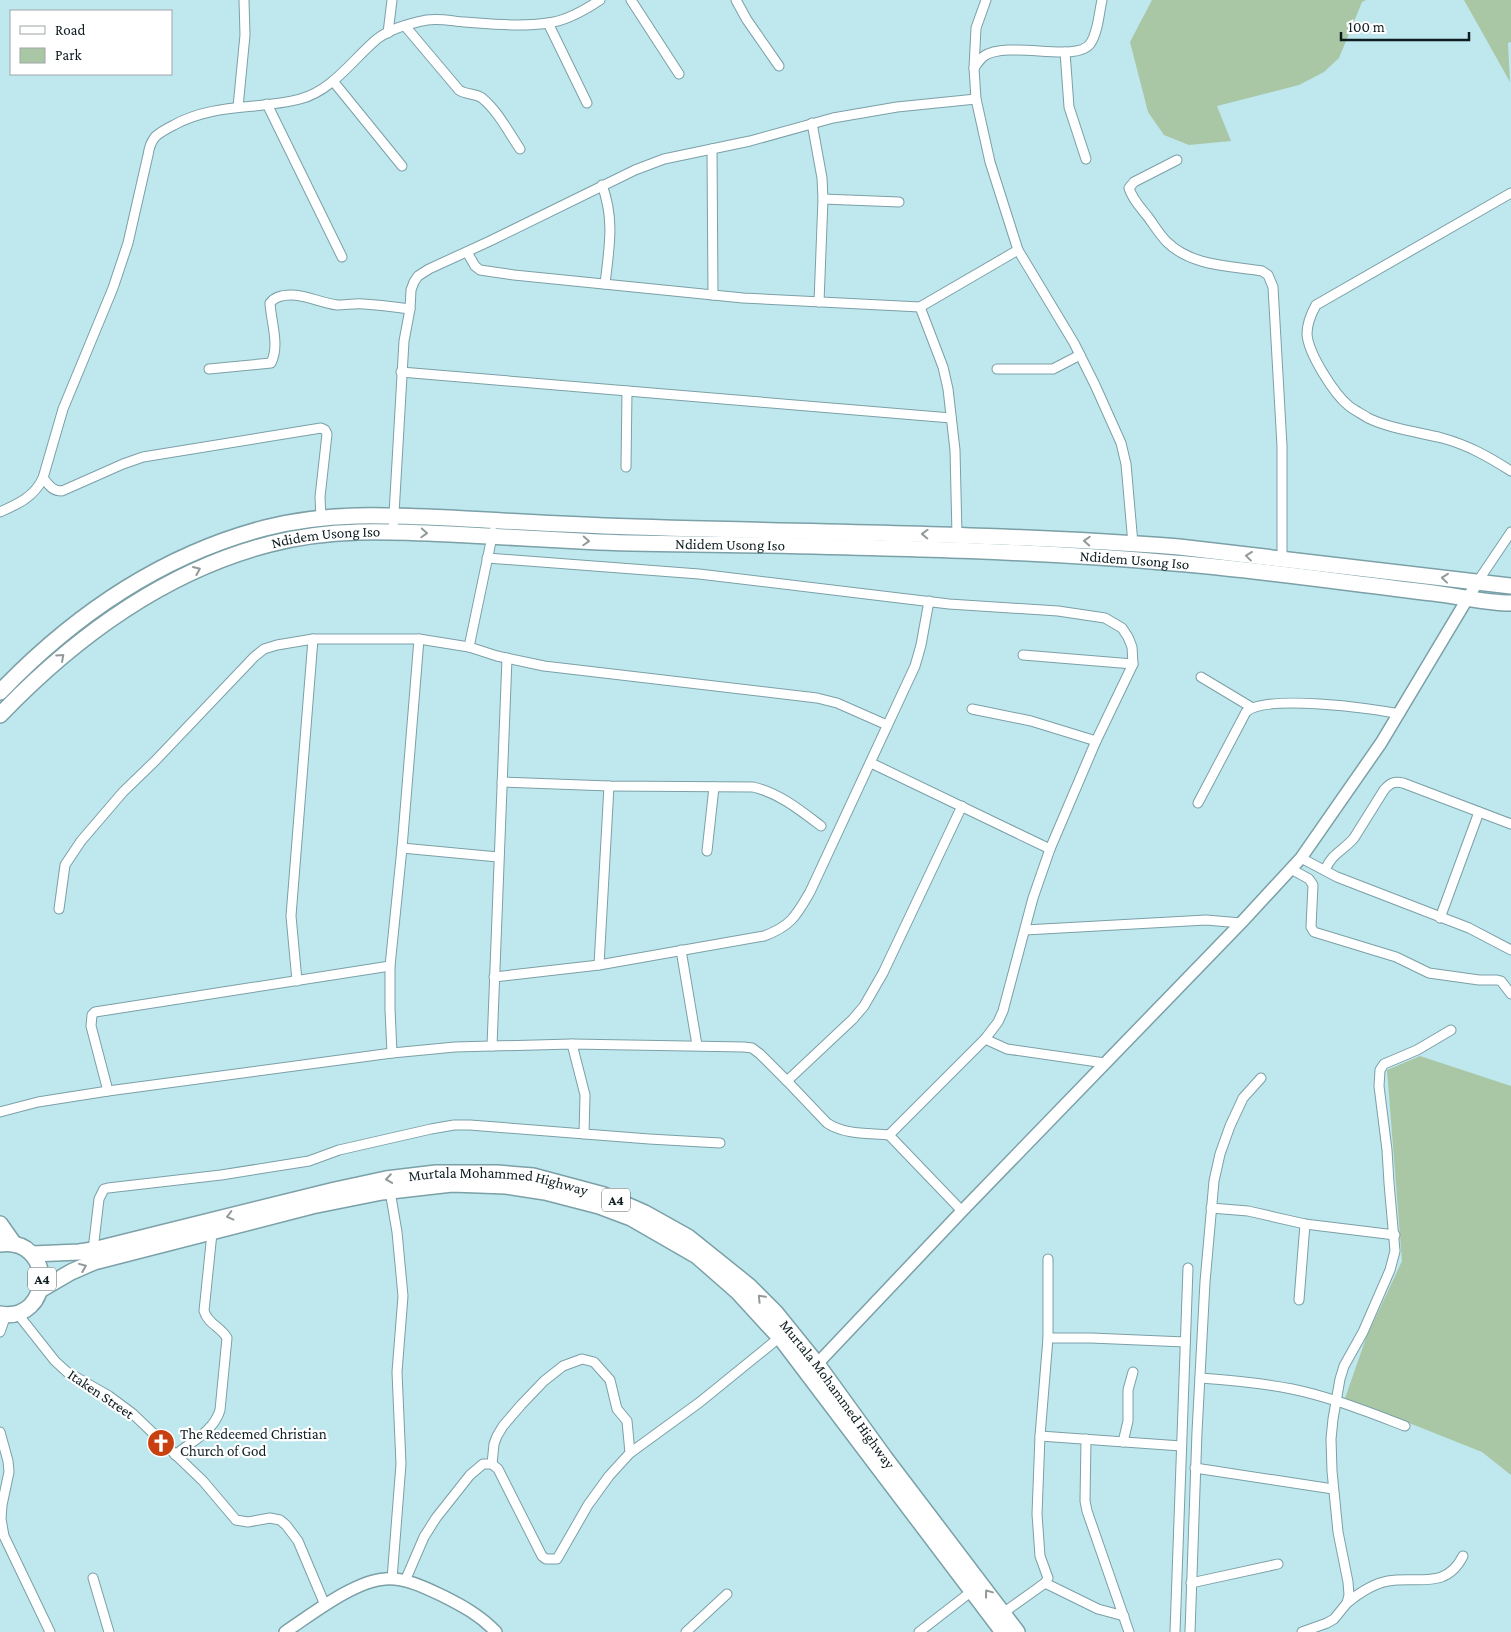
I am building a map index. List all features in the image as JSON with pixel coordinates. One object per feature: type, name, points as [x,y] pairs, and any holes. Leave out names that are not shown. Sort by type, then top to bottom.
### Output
[{"type":"highway","name":"Ndidem Usong Iso","points":[[0,692],[42,650],[91,611],[178,560],[222,542],[263,529],[296,521],[339,516],[394,516],[605,526],[957,535],[1133,544],[1179,547],[1511,586]]},
{"type":"highway","points":[[339,516],[340,532]]},
{"type":"highway","name":"Ndidem Usong Iso","points":[[0,715],[33,681],[68,650],[135,603],[184,576],[227,557],[268,544],[298,537],[340,532],[392,531],[604,542],[1020,552],[1178,563],[1452,595],[1511,604]]},
{"type":"highway","points":[[135,603],[141,580]]},
{"type":"highway","points":[[33,681],[42,650]]},
{"type":"highway","name":"Murtala Mohammed Highway","points":[[32,1254],[93,1250],[386,1179],[436,1173],[533,1176],[604,1195],[645,1213],[688,1237],[749,1286],[774,1312],[817,1364],[885,1458],[1017,1632]]},
{"type":"highway","name":"Murtala Mohammed Highway","points":[[40,1290],[71,1272],[94,1262],[312,1206],[390,1191],[452,1184],[506,1186],[545,1192],[599,1206],[631,1218],[697,1256],[737,1292],[780,1338],[1003,1632]]},
{"type":"highway","points":[[0,1224],[7,1244]]},
{"type":"highway","name":"A4","points":[[7,1244],[24,1248],[32,1254],[39,1264],[42,1277],[40,1290],[35,1300],[27,1308],[8,1314]]},
{"type":"street","points":[[238,107],[245,34],[244,0]]},
{"type":"street","points":[[388,33],[392,0]]},
{"type":"street","points":[[0,512],[32,494],[38,489],[43,478],[63,409],[113,288],[128,243],[151,142],[156,136],[180,122],[202,113],[302,98],[317,92],[333,81],[379,38],[405,26],[434,19],[495,24],[548,23],[559,21],[600,0]]},
{"type":"street","points":[[631,0],[679,74]]},
{"type":"street","points":[[736,0],[747,20],[779,66]]},
{"type":"street","points":[[986,0],[976,28],[974,68],[976,99],[990,162],[1018,250],[1080,355],[1121,442],[1126,464],[1133,544]]},
{"type":"street","points":[[974,68],[983,57],[1000,52],[1025,49],[1078,51],[1090,45],[1102,0]]},
{"type":"street","points":[[548,23],[586,104]]},
{"type":"street","points":[[405,26],[459,90],[466,94],[479,96],[490,106],[520,149]]},
{"type":"street","points":[[1065,52],[1069,107],[1086,160]]},
{"type":"street","points":[[333,81],[402,166]]},
{"type":"street","points":[[392,531],[401,372],[411,290],[418,276],[602,185],[635,170],[664,160],[833,118],[898,107],[976,99]]},
{"type":"street","points":[[268,104],[342,257]]},
{"type":"street","points":[[812,123],[822,178],[823,199],[819,302]]},
{"type":"street","points":[[712,149],[713,295]]},
{"type":"street","points":[[1177,160],[1134,182],[1129,188],[1131,195],[1155,228],[1168,243],[1193,258],[1262,271],[1268,275],[1273,287],[1282,446],[1282,560]]},
{"type":"street","points":[[602,185],[608,200],[610,216],[605,284]]},
{"type":"street","points":[[1511,193],[1316,305],[1309,321],[1307,333],[1309,347],[1319,366],[1348,406],[1370,418],[1463,445],[1484,454],[1511,471]]},
{"type":"street","points":[[823,199],[899,202]]},
{"type":"street","points":[[468,252],[475,266],[485,271],[713,295],[920,307],[1018,250]]},
{"type":"street","points":[[209,369],[271,363],[273,358],[274,332],[270,303],[274,298],[280,296],[303,296],[322,303],[336,305],[361,304],[410,309]]},
{"type":"street","points":[[920,307],[943,367],[948,389],[955,450],[957,535]]},
{"type":"street","points":[[997,369],[1053,369],[1080,355]]},
{"type":"street","points":[[401,372],[951,418]]},
{"type":"street","points":[[626,467],[627,391]]},
{"type":"street","points":[[43,478],[51,488],[56,491],[62,491],[143,457],[321,428],[327,434],[320,497],[321,518]]},
{"type":"street","points":[[469,647],[495,520]]},
{"type":"street","points":[[817,1364],[962,1211],[1241,923],[1301,858],[1381,743],[1478,581],[1511,532]]},
{"type":"street","points":[[487,558],[699,574],[929,601],[1058,611],[1105,618],[1122,628],[1132,647],[1133,664],[1096,741],[1050,849],[1033,898],[1003,1011],[998,1022],[985,1039],[889,1134]]},
{"type":"street","points":[[494,977],[599,965],[764,936],[786,926],[797,914],[810,892],[915,666],[929,601]]},
{"type":"street","points":[[59,909],[64,865],[81,841],[123,792],[254,658],[264,649],[277,645],[313,639],[419,639],[469,647],[507,658],[563,668],[817,698],[838,703],[887,725]]},
{"type":"street","points":[[296,981],[292,916],[313,639]]},
{"type":"street","points":[[392,1053],[390,966],[402,848],[419,639]]},
{"type":"street","points":[[1023,655],[1133,664]]},
{"type":"street","points":[[492,1046],[507,658]]},
{"type":"street","points":[[1201,677],[1251,707]]},
{"type":"street","points":[[1198,803],[1246,712],[1251,707],[1309,704],[1350,706],[1398,714]]},
{"type":"street","points":[[972,709],[1031,721],[1096,741]]},
{"type":"street","points":[[871,764],[1050,849]]},
{"type":"street","points":[[502,782],[609,786],[753,787],[767,790],[787,801],[821,826]]},
{"type":"street","points":[[1325,870],[1330,860],[1354,838],[1388,784],[1393,782],[1403,783],[1511,824]]},
{"type":"street","points":[[599,965],[609,786]]},
{"type":"street","points":[[708,851],[714,787]]},
{"type":"street","points":[[787,1081],[853,1019],[864,1006],[883,973],[962,806]]},
{"type":"street","points":[[1440,918],[1479,812]]},
{"type":"street","points":[[402,848],[498,857]]},
{"type":"street","points":[[1301,858],[1338,877],[1469,928],[1511,950]]},
{"type":"street","points":[[1291,869],[1308,878],[1313,885],[1311,927],[1314,932],[1396,957],[1429,973],[1501,981],[1511,994]]},
{"type":"street","points":[[1025,930],[1206,920],[1241,923]]},
{"type":"street","points":[[681,950],[697,1045]]},
{"type":"street","points":[[108,1091],[91,1026],[92,1015],[95,1012],[390,966]]},
{"type":"street","points":[[1347,1603],[1349,1595],[1348,1582],[1338,1532],[1331,1439],[1335,1400],[1344,1366],[1363,1332],[1392,1264],[1395,1251],[1395,1235],[1388,1183],[1387,1150],[1379,1086],[1380,1070],[1384,1064],[1417,1050],[1451,1030]]},
{"type":"street","points":[[985,1039],[1007,1049],[1106,1063]]},
{"type":"street","points":[[0,1112],[38,1102],[108,1091],[392,1053],[455,1047],[572,1044],[733,1046],[752,1048],[787,1081],[827,1124],[835,1129],[843,1132],[889,1134],[962,1211]]},
{"type":"street","points":[[572,1044],[585,1095],[584,1134]]},
{"type":"street","points":[[1190,1632],[1200,1378],[1214,1181],[1220,1154],[1230,1126],[1243,1098],[1261,1078]]},
{"type":"street","points":[[93,1250],[99,1199],[104,1189],[221,1175],[309,1161],[339,1150],[454,1125],[720,1143]]},
{"type":"street","points":[[390,1191],[397,1232],[403,1296],[397,1372],[401,1464],[392,1579]]},
{"type":"street","points":[[1211,1208],[1248,1211],[1305,1224],[1395,1235]]},
{"type":"street","points":[[1299,1300],[1305,1224]]},
{"type":"street","points":[[175,1455],[212,1426],[220,1410],[227,1338],[206,1318],[204,1311],[212,1233]]},
{"type":"street","points":[[1003,1613],[1045,1583],[1048,1575],[1040,1556],[1037,1523],[1040,1436],[1048,1338],[1048,1259]]},
{"type":"street","points":[[1175,1632],[1188,1268]]},
{"type":"street","points":[[0,1332],[8,1314]]},
{"type":"street","name":"Itaken Street","points":[[8,1314],[67,1372],[109,1396],[132,1413],[203,1481],[236,1520],[248,1522],[275,1518],[286,1525],[298,1541],[325,1605]]},
{"type":"street","points":[[404,1581],[424,1537],[436,1518],[470,1475],[483,1464],[492,1464],[498,1469],[542,1556],[546,1559],[557,1559],[588,1505],[609,1476],[630,1453],[700,1402],[780,1338]]},
{"type":"street","points":[[1048,1338],[1185,1342]]},
{"type":"street","points":[[492,1464],[494,1444],[497,1436],[521,1405],[544,1381],[563,1366],[582,1359],[594,1362],[610,1380],[617,1409],[627,1421],[630,1453]]},
{"type":"street","points":[[1123,1442],[1128,1421],[1128,1390],[1133,1372]]},
{"type":"street","points":[[1200,1378],[1282,1387],[1335,1400],[1405,1426]]},
{"type":"street","points":[[0,1432],[9,1472],[2,1505],[1,1519],[4,1536],[50,1632]]},
{"type":"street","points":[[1040,1436],[1181,1446]]},
{"type":"street","points":[[1086,1439],[1085,1501],[1087,1511],[1129,1632]]},
{"type":"street","points":[[1196,1468],[1334,1489]]},
{"type":"street","points":[[1302,1632],[1327,1624],[1334,1619],[1347,1603],[1362,1591],[1387,1582],[1439,1579],[1454,1569],[1463,1556]]},
{"type":"street","points":[[1191,1583],[1278,1564]]},
{"type":"street","points":[[93,1578],[109,1632]]},
{"type":"street","points":[[285,1632],[325,1605],[358,1586],[376,1580],[392,1579],[404,1581],[435,1592],[460,1604],[481,1617],[496,1632]]},
{"type":"street","points":[[1045,1583],[1098,1609],[1124,1616]]},
{"type":"street","points":[[919,1632],[972,1591]]},
{"type":"street","points":[[686,1632],[727,1594]]},
{"type":"green space","points":[[1152,0],[1366,0],[1362,2],[1339,58],[1324,72],[1299,85],[1217,106],[1231,141],[1189,145],[1164,135],[1148,112],[1130,42]]},
{"type":"green space","points":[[1464,0],[1511,0],[1511,42],[1508,43],[1510,82]]},
{"type":"green space","points":[[1420,1056],[1511,1086],[1511,1475],[1482,1452],[1399,1419],[1343,1404],[1366,1338],[1402,1261],[1387,1070]]},
{"type":"place","name":"The Redeemed Christian Church of God","points":[[161,1443]]}]
